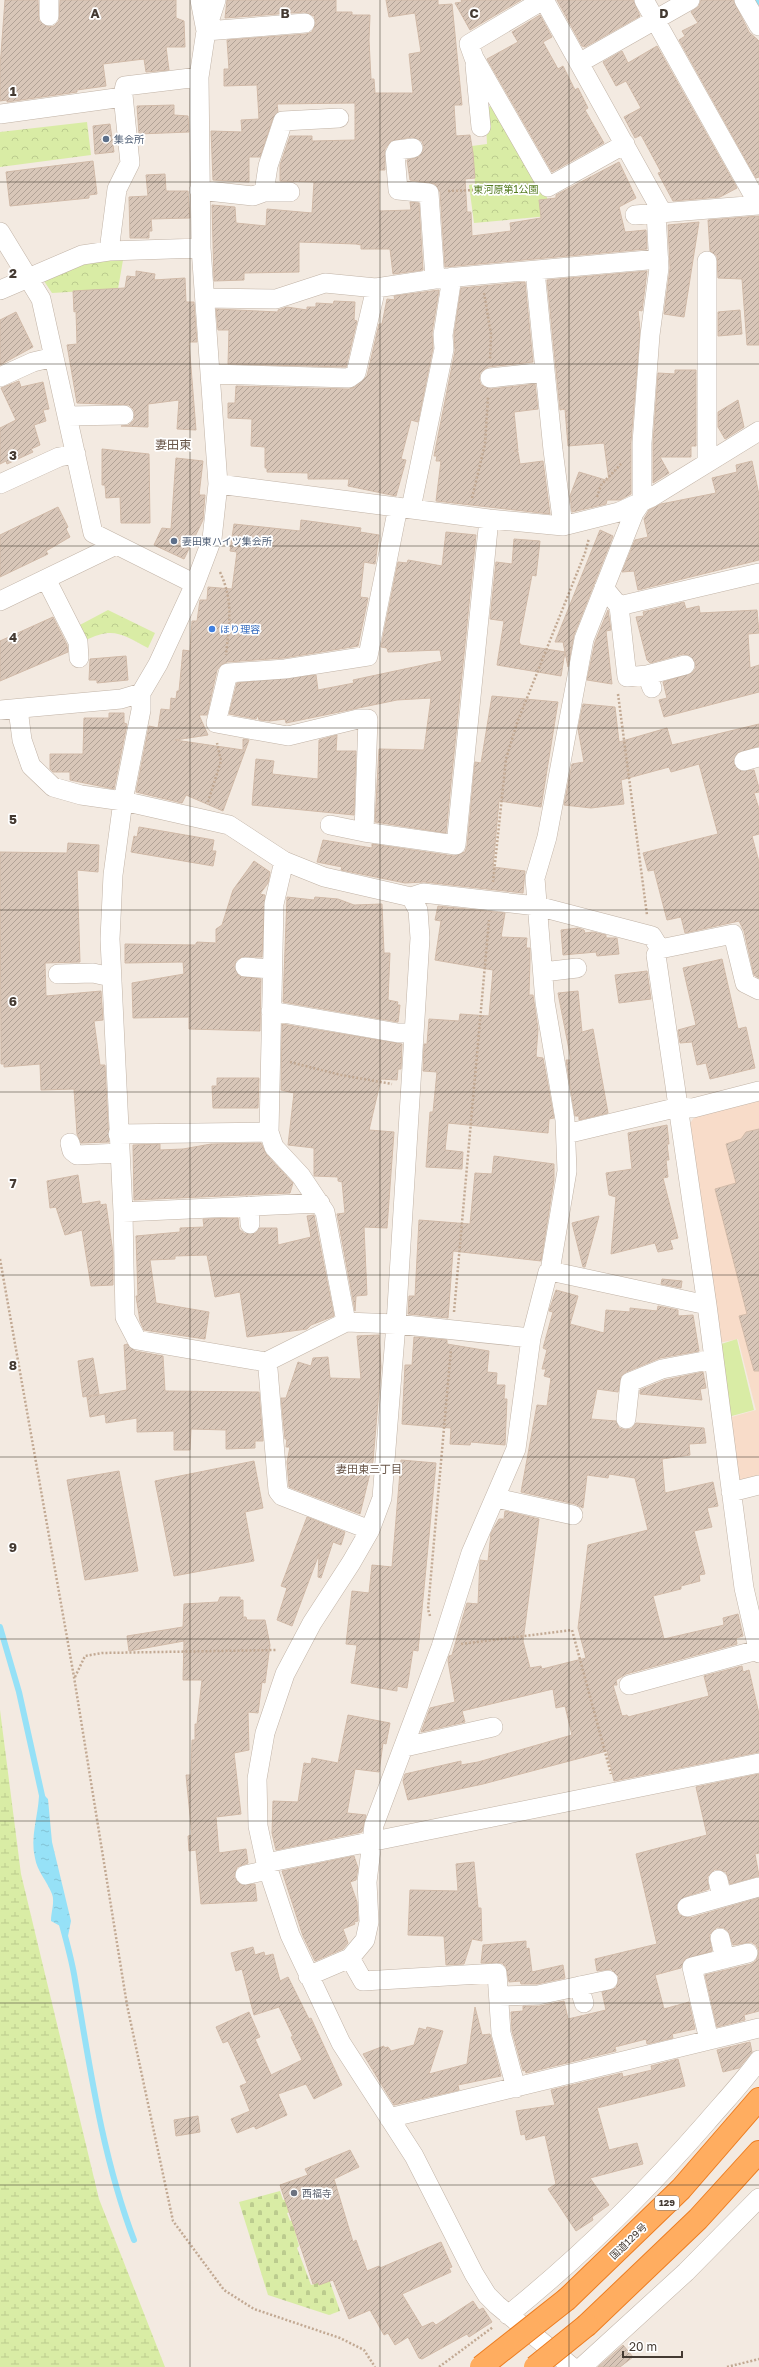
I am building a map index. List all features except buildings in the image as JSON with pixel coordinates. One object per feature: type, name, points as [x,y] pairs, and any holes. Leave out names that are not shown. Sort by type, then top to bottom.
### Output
[{"type":"highway","name":"国道129号","points":[[482,2367],[567,2299],[681,2189],[759,2099]]},
{"type":"highway","points":[[535,2367],[587,2324],[698,2219],[759,2152]]},
{"type":"street","points":[[200,0],[206,31]]},
{"type":"street","points":[[216,0],[206,31],[199,77],[199,190],[201,248],[218,484],[212,539],[195,584],[158,664],[141,693],[141,710],[123,801],[113,875],[110,938],[111,976],[118,1134],[124,1212],[125,1317],[137,1340],[266,1362],[346,1322],[396,1324],[531,1338]]},
{"type":"street","points":[[308,1976],[350,1958],[365,1940],[369,1922],[367,1882],[374,1825],[405,1746],[442,1642],[471,1553],[516,1449],[531,1338],[548,1272],[550,1271],[567,1171],[566,1120],[545,1002],[535,878],[547,837],[584,639],[634,513],[642,501],[642,443],[650,335],[659,259],[659,212],[625,144],[544,0],[469,44],[474,58],[548,187],[625,144]]},
{"type":"street","points":[[635,215],[759,205],[644,0]]},
{"type":"street","points":[[579,63],[690,0]]},
{"type":"street","points":[[744,0],[759,26]]},
{"type":"street","points":[[206,31],[305,23]]},
{"type":"street","points":[[474,58],[481,127]]},
{"type":"street","points":[[109,251],[117,189],[130,163],[123,97],[125,86],[199,77]]},
{"type":"street","points":[[0,114],[123,97]]},
{"type":"street","points":[[264,192],[268,166],[283,121],[313,115],[339,118]]},
{"type":"street","points":[[364,832],[368,719],[358,719],[288,736],[216,723],[228,673],[285,669],[368,656],[444,349],[443,278],[429,193],[398,190],[395,160],[402,146]]},
{"type":"street","points":[[199,190],[252,196],[264,192],[290,192]]},
{"type":"street","points":[[0,232],[6,252],[28,277],[41,299],[93,533],[195,584]]},
{"type":"street","points":[[0,290],[82,255],[109,251],[201,248]]},
{"type":"street","points":[[205,298],[276,299],[325,283],[376,288],[443,278],[659,259]]},
{"type":"street","points":[[707,261],[714,355],[707,463]]},
{"type":"street","points":[[535,271],[563,526]]},
{"type":"street","points":[[210,374],[349,378],[356,373],[376,288]]},
{"type":"street","points":[[0,377],[33,362],[54,357]]},
{"type":"street","points":[[490,378],[545,372]]},
{"type":"street","points":[[68,416],[124,414]]},
{"type":"street","points":[[218,484],[489,519],[563,526],[619,512],[642,501],[759,431]]},
{"type":"street","points":[[0,484],[59,457],[76,454]]},
{"type":"street","points":[[330,825],[364,832],[456,846],[489,519]]},
{"type":"street","points":[[0,601],[116,545]]},
{"type":"street","points":[[619,606],[708,592],[759,573]]},
{"type":"street","points":[[46,579],[78,642],[79,658]]},
{"type":"street","points":[[604,588],[619,606],[627,678],[650,682],[685,666]]},
{"type":"street","points":[[141,693],[121,699],[9,710],[31,766],[53,787],[81,795],[123,801],[229,825],[284,861],[324,877],[411,897],[423,893],[537,906],[655,942],[733,934],[745,983],[759,990]]},
{"type":"street","points":[[284,861],[274,904],[269,1057],[269,1132],[274,1147],[301,1176],[325,1212],[346,1322]]},
{"type":"street","points":[[411,897],[418,910],[420,938],[396,1324],[382,1498],[370,1530],[296,1650],[285,1674],[265,1733],[257,1780],[258,1826],[267,1867],[290,1935],[308,1976],[341,2043],[414,2156],[474,2274],[487,2295],[508,2315],[572,2367]]},
{"type":"street","points":[[629,1685],[653,1670],[759,1652],[744,1588],[707,1305],[655,942]]},
{"type":"street","points":[[245,967],[272,969]]},
{"type":"street","points":[[543,972],[577,968]]},
{"type":"street","points":[[58,974],[93,973],[111,976]]},
{"type":"street","points":[[271,1011],[398,1033],[413,1033]]},
{"type":"street","points":[[566,1134],[679,1107],[693,1108],[759,1091]]},
{"type":"street","points":[[118,1134],[269,1132]]},
{"type":"street","points":[[70,1143],[72,1151],[77,1155],[120,1153]]},
{"type":"street","points":[[124,1212],[249,1215],[320,1203]]},
{"type":"street","points":[[550,1271],[707,1305]]},
{"type":"street","points":[[622,1406],[630,1382],[662,1369],[714,1359]]},
{"type":"street","points":[[266,1362],[268,1369],[278,1491],[282,1496],[370,1530]]},
{"type":"street","points":[[731,1492],[759,1485]]},
{"type":"street","points":[[496,1498],[573,1515]]},
{"type":"street","points":[[405,1746],[492,1727]]},
{"type":"street","points":[[245,1875],[267,1867],[372,1840],[759,1763]]},
{"type":"street","points":[[687,1907],[720,1889],[759,1887]]},
{"type":"street","points":[[720,1938],[725,1959]]},
{"type":"street","points":[[709,2040],[692,1967],[748,1953]]},
{"type":"street","points":[[350,1958],[362,1981],[497,1973],[501,2033],[516,2088]]},
{"type":"street","points":[[499,1996],[582,1994],[608,1980]]},
{"type":"street","points":[[389,2118],[516,2088],[635,2052],[709,2040],[759,2028]]},
{"type":"street","points":[[508,2315],[551,2280],[605,2232],[678,2154],[759,2060]]},
{"type":"street","points":[[582,2367],[686,2272],[759,2198]]},
{"type":"path","points":[[429,193],[476,190]]},
{"type":"path","points":[[616,1791],[572,1630],[442,1642],[432,1623],[428,1608],[491,900],[506,759],[517,723],[585,553],[594,518],[593,509],[601,485],[642,443]]},
{"type":"path","points":[[206,556],[215,562],[228,589],[230,615],[225,659],[228,673]]},
{"type":"path","points":[[627,678],[617,688],[655,942]]},
{"type":"path","points":[[204,819],[221,761],[216,738],[216,723]]},
{"type":"path","points":[[269,1057],[341,1075],[411,1088]]},
{"type":"path","points":[[0,1259],[74,1677],[127,2005],[173,2221],[224,2290],[254,2309],[340,2338],[364,2350],[375,2367]]},
{"type":"path","points":[[74,1677],[85,1656],[102,1653],[296,1650]]},
{"type":"path","points":[[439,2367],[481,2338]]},
{"type":"path","points":[[727,2367],[759,2359]]},
{"type":"shaded area","points":[[759,1100],[759,1478],[744,1482],[734,1477],[728,1418],[756,1410],[738,1339],[719,1343],[689,1125],[695,1116]]},
{"type":"green space","name":"東河原第1公園","points":[[494,106],[547,197],[549,216],[474,223],[469,185],[475,184],[472,146],[487,144],[485,107]]},
{"type":"green space","points":[[87,122],[91,155],[0,167],[0,132]]},
{"type":"green space","points":[[123,260],[118,289],[52,293],[44,281],[83,262]]},
{"type":"green space","points":[[108,610],[155,633],[148,648],[124,636],[110,633],[94,636],[84,641],[76,627]]},
{"type":"green space","points":[[737,1339],[754,1410],[728,1417],[718,1345]]},
{"type":"green space","points":[[0,1710],[21,1874],[99,2199],[165,2367],[0,2367]]},
{"type":"green space","points":[[280,2191],[283,2200],[286,2199],[291,2212],[287,2213],[290,2221],[292,2220],[299,2246],[297,2248],[311,2285],[329,2279],[340,2311],[329,2315],[268,2295],[239,2202]]},
{"type":"water","points":[[43,1794],[48,1799],[52,1842],[71,1921],[68,1936],[62,1927],[51,1921],[53,1897],[35,1858],[33,1842],[39,1796]]},
{"type":"waterway","points":[[0,1627],[19,1692],[43,1800]]},
{"type":"waterway","points":[[61,1921],[74,1973],[105,2144],[113,2176],[134,2240]]},
{"type":"place","name":"集会所","points":[[106,139]]},
{"type":"place","name":"妻田東ハイツ集会所","points":[[174,541]]},
{"type":"place","name":"ほり理容","points":[[212,629]]},
{"type":"place","name":"西福寺","points":[[294,2193]]},
{"type":"district","name":"妻田東","points":[[173,445]]},
{"type":"district","name":"妻田東三丁目","points":[[369,1469]]}]
